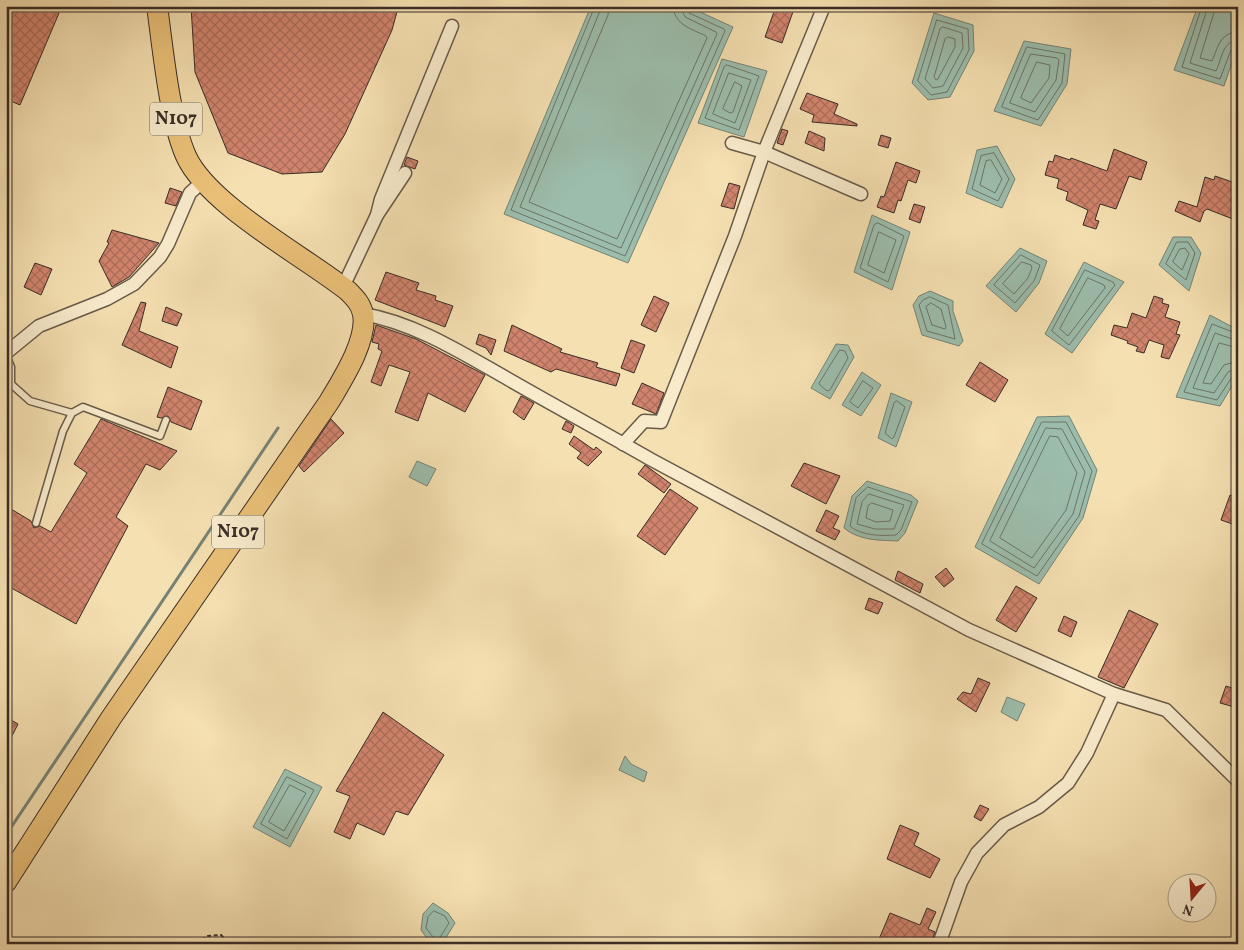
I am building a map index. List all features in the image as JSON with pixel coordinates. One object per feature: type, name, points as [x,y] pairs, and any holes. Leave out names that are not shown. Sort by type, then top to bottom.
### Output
[{"type":"highway","name":"N107","points":[[6,882],[111,718],[329,402],[359,344],[363,328],[363,314],[358,302],[343,287],[236,211],[202,182],[186,155],[180,139],[171,95],[158,6]]},
{"type":"street","points":[[623,444],[644,421],[660,422],[736,236],[764,152],[824,6]]},
{"type":"street","points":[[377,215],[380,200],[452,26]]},
{"type":"street","points":[[732,142],[764,152],[861,194]]},
{"type":"street","points":[[343,287],[377,215],[405,172]]},
{"type":"street","points":[[6,354],[39,326],[107,299],[134,284],[160,257],[168,244],[190,193],[202,182]]},
{"type":"street","points":[[363,314],[398,323],[457,350],[623,444],[969,630],[1114,694],[1166,710],[1238,780]]},
{"type":"street","points":[[939,944],[961,882],[976,854],[1004,825],[1038,807],[1068,783],[1087,753],[1114,694]]},
{"type":"lane","points":[[6,354],[11,367],[11,384],[30,401],[72,413]]},
{"type":"lane","points":[[36,523],[64,430],[72,413],[82,407],[160,436],[166,420]]},
{"type":"path","points":[[197,944],[208,936],[221,935],[230,944]]},
{"type":"water","points":[[591,6],[687,6],[733,27],[628,263],[504,214]]},
{"type":"water","points":[[1198,6],[1238,6],[1238,45],[1224,86],[1174,70]]},
{"type":"water","points":[[934,13],[973,25],[974,51],[950,97],[928,100],[912,83]]},
{"type":"water","points":[[1024,41],[1071,49],[1067,84],[1041,126],[994,111]]},
{"type":"water","points":[[722,59],[767,71],[744,137],[698,123]]},
{"type":"water","points":[[997,146],[1015,179],[1002,208],[966,193],[977,150]]},
{"type":"water","points":[[872,215],[910,232],[892,290],[854,272]]},
{"type":"water","points":[[1173,237],[1191,237],[1201,253],[1189,291],[1159,265]]},
{"type":"water","points":[[1020,248],[1047,261],[1039,283],[1016,312],[986,286]]},
{"type":"water","points":[[1084,262],[1124,282],[1072,353],[1045,334]]},
{"type":"water","points":[[930,291],[953,301],[953,311],[963,341],[959,346],[922,335],[913,305],[919,296]]},
{"type":"water","points":[[1210,315],[1238,330],[1238,376],[1220,406],[1176,397]]},
{"type":"water","points":[[836,344],[848,345],[854,357],[830,399],[811,388]]},
{"type":"water","points":[[862,372],[881,385],[861,416],[842,405]]},
{"type":"water","points":[[891,393],[912,402],[896,447],[878,438]]},
{"type":"water","points":[[1069,416],[1097,470],[1083,518],[1039,584],[975,547],[1037,417]]},
{"type":"water","points":[[417,461],[436,469],[427,486],[409,477]]},
{"type":"water","points":[[867,481],[911,495],[918,501],[905,533],[898,541],[863,538],[844,528],[852,496]]},
{"type":"water","points":[[1007,697],[1025,704],[1017,721],[1001,712]]},
{"type":"water","points":[[625,756],[631,764],[647,772],[644,782],[619,770]]},
{"type":"water","points":[[285,769],[322,787],[290,847],[253,827]]},
{"type":"water","points":[[433,903],[448,913],[455,923],[442,944],[429,941],[421,930],[423,914]]},
{"type":"building","points":[[6,6],[62,6],[20,105],[6,99]]},
{"type":"building","points":[[191,6],[393,6],[398,8],[392,30],[345,134],[322,172],[282,174],[228,153],[195,72]]},
{"type":"building","points":[[776,6],[795,6],[782,43],[765,37]]},
{"type":"building","points":[[807,93],[838,104],[834,114],[857,124],[857,126],[812,122],[814,115],[800,109]]},
{"type":"building","points":[[782,129],[788,131],[783,145],[777,143]]},
{"type":"building","points":[[809,131],[825,138],[824,151],[805,143]]},
{"type":"building","points":[[881,135],[891,138],[888,148],[878,145]]},
{"type":"building","points":[[1114,149],[1147,162],[1141,180],[1129,176],[1116,209],[1100,204],[1095,220],[1099,221],[1096,229],[1083,225],[1088,210],[1066,200],[1068,192],[1057,188],[1059,179],[1045,175],[1049,161],[1053,162],[1055,155],[1070,160],[1071,158],[1107,171]]},
{"type":"building","points":[[407,157],[418,161],[415,169],[404,165]]},
{"type":"building","points":[[896,162],[920,171],[916,183],[908,180],[901,201],[898,200],[894,213],[877,207],[881,196],[884,197]]},
{"type":"building","points":[[1215,176],[1238,184],[1238,221],[1207,209],[1204,211],[1200,222],[1175,211],[1179,201],[1197,207],[1205,177],[1214,180]]},
{"type":"building","points":[[729,183],[740,186],[734,209],[721,206]]},
{"type":"building","points":[[170,188],[182,192],[176,206],[165,203]]},
{"type":"building","points":[[914,204],[925,207],[920,223],[909,219]]},
{"type":"building","points":[[112,230],[159,243],[129,277],[112,287],[99,261],[109,243],[107,242]]},
{"type":"building","points":[[35,263],[52,269],[41,295],[24,287]]},
{"type":"building","points":[[386,272],[419,283],[416,290],[436,296],[435,300],[453,306],[445,327],[375,300]]},
{"type":"building","points":[[654,296],[669,303],[656,332],[641,325]]},
{"type":"building","points":[[1154,296],[1163,299],[1162,303],[1169,305],[1165,317],[1180,322],[1176,334],[1180,335],[1169,359],[1161,357],[1164,345],[1149,340],[1144,353],[1136,351],[1138,347],[1127,343],[1128,341],[1111,335],[1114,325],[1127,328],[1132,313],[1146,318]]},
{"type":"building","points":[[141,302],[146,303],[139,331],[178,347],[171,368],[122,345]]},
{"type":"building","points":[[166,307],[182,314],[177,326],[162,321]]},
{"type":"building","points":[[376,325],[416,339],[485,375],[465,412],[428,393],[418,421],[395,412],[410,372],[389,365],[381,386],[371,382],[382,351],[378,349],[379,344],[372,342]]},
{"type":"building","points":[[512,325],[562,349],[560,352],[598,363],[596,367],[620,374],[616,386],[556,369],[551,372],[504,351]]},
{"type":"building","points":[[479,334],[496,340],[491,355],[486,348],[476,344]]},
{"type":"building","points":[[631,340],[645,345],[634,373],[621,368]]},
{"type":"building","points":[[980,362],[1008,380],[995,402],[966,385]]},
{"type":"building","points":[[642,383],[664,393],[656,414],[632,404]]},
{"type":"building","points":[[168,387],[202,401],[191,430],[171,422],[168,416],[157,417]]},
{"type":"building","points":[[521,396],[534,403],[524,420],[513,412]]},
{"type":"building","points":[[101,419],[177,451],[160,470],[146,464],[116,517],[128,526],[76,624],[6,585],[6,506],[31,521],[34,528],[40,526],[51,532],[87,473],[74,464]]},
{"type":"building","points":[[331,419],[344,433],[304,472],[299,466]]},
{"type":"building","points":[[566,421],[574,426],[571,433],[562,429]]},
{"type":"building","points":[[574,436],[594,450],[596,447],[602,452],[588,466],[577,458],[581,453],[569,444]]},
{"type":"building","points":[[804,463],[840,476],[826,504],[791,486]]},
{"type":"building","points":[[645,465],[671,484],[664,493],[638,474]]},
{"type":"building","points":[[670,489],[698,508],[665,555],[637,536]]},
{"type":"building","points":[[1230,495],[1238,498],[1238,526],[1221,520]]},
{"type":"building","points":[[826,510],[839,516],[833,528],[840,531],[835,540],[816,531]]},
{"type":"building","points":[[946,568],[954,579],[944,587],[935,577]]},
{"type":"building","points":[[898,571],[923,584],[920,593],[895,580]]},
{"type":"building","points":[[1016,586],[1037,598],[1016,632],[996,620]]},
{"type":"building","points":[[869,598],[883,603],[878,614],[865,609]]},
{"type":"building","points":[[1129,610],[1158,624],[1124,688],[1098,677]]},
{"type":"building","points":[[1064,616],[1077,622],[1071,637],[1058,631]]},
{"type":"building","points":[[978,678],[990,683],[976,712],[957,699],[963,692],[971,694]]},
{"type":"building","points":[[1226,686],[1238,690],[1238,708],[1220,703]]},
{"type":"building","points":[[383,712],[444,755],[408,815],[396,811],[384,835],[357,823],[350,839],[334,832],[350,796],[336,791]]},
{"type":"building","points":[[6,717],[18,724],[6,748]]},
{"type":"building","points":[[980,805],[989,809],[981,821],[974,817]]},
{"type":"building","points":[[900,825],[919,833],[914,845],[940,859],[930,878],[887,859]]},
{"type":"building","points":[[927,908],[936,912],[928,929],[935,932],[931,944],[877,944],[890,913],[920,925]]},
{"type":"waterway","points":[[6,835],[278,428]]}]
